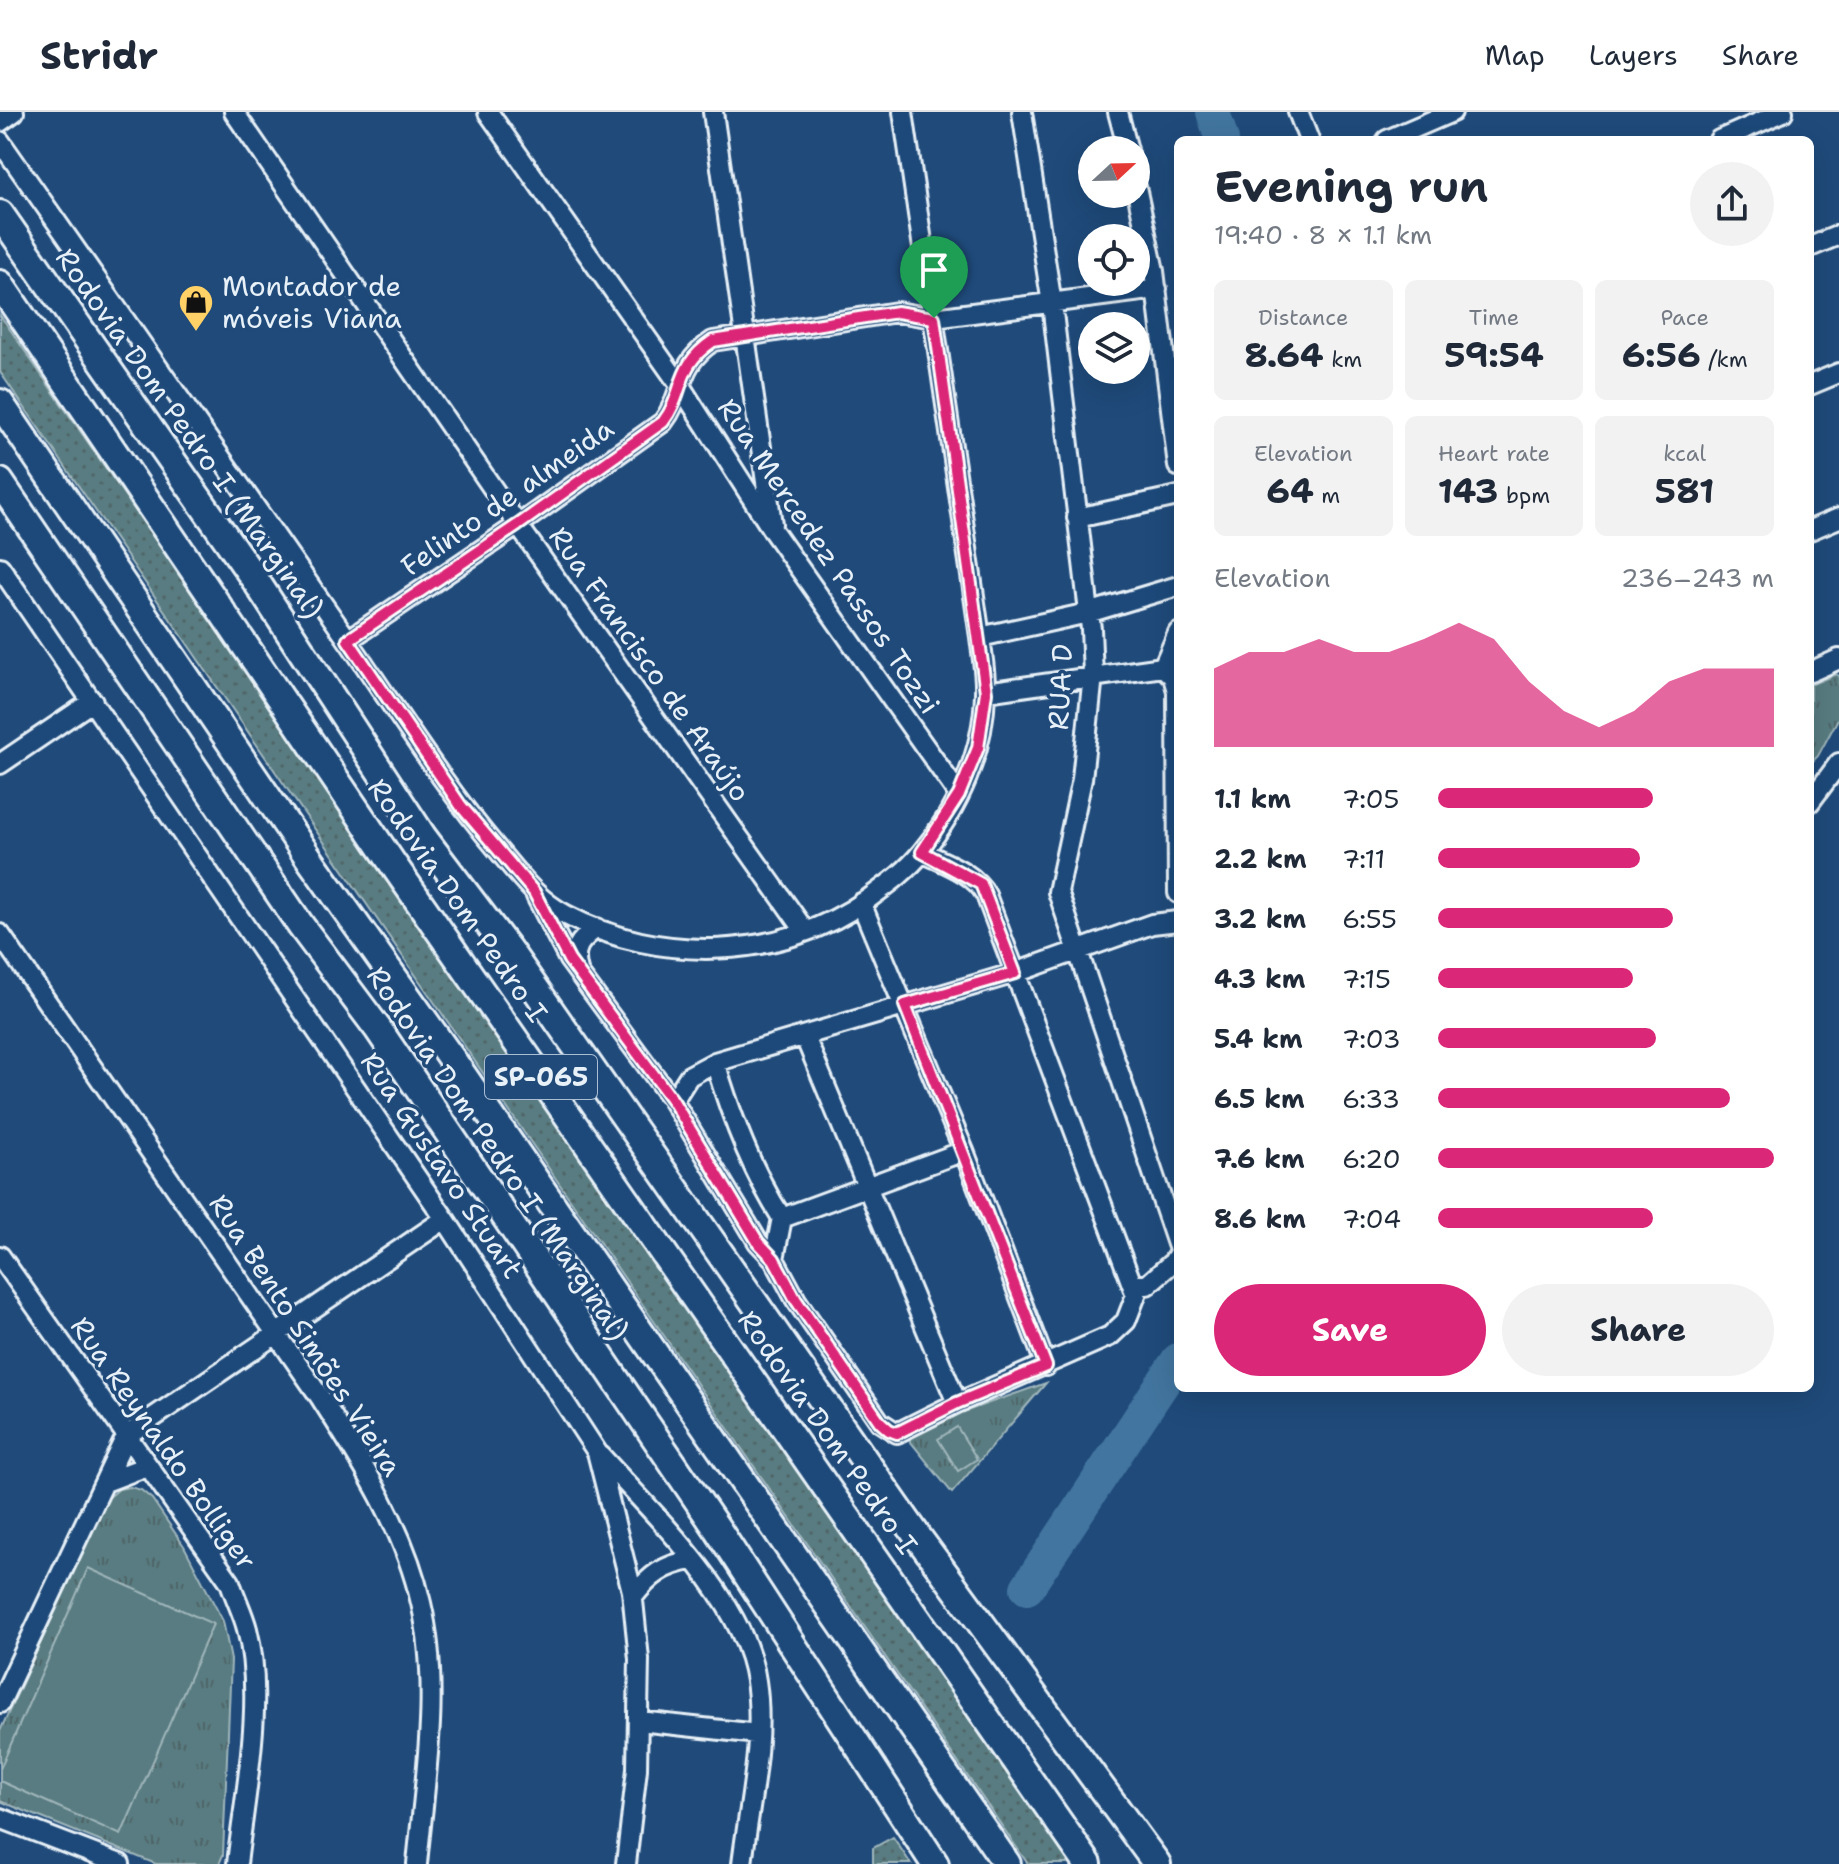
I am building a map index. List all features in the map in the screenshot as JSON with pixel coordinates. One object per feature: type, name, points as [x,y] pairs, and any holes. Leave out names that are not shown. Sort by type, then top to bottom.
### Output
[{"type":"highway","name":"Rodovia Dom Pedro I (Marginal)","points":[[0,214],[256,581],[423,837],[507,948],[918,1537],[1157,1864]]},
{"type":"highway","name":"Rodovia Dom Pedro I","points":[[0,284],[397,870],[1088,1864]]},
{"type":"highway","name":"SP-065","points":[[0,403],[311,861],[451,1058],[1007,1864]]},
{"type":"highway","name":"Rodovia Dom Pedro I (Marginal)","points":[[0,482],[301,926],[378,1029],[718,1530],[937,1864]]},
{"type":"street","points":[[0,122],[14,112]]},
{"type":"street","name":"Rua Francisco de Araújo","points":[[234,112],[518,525],[805,931]]},
{"type":"street","name":"Rua Mercedez Passos Tozzi","points":[[488,112],[679,384],[773,531],[959,795]]},
{"type":"street","points":[[505,112],[509,143]]},
{"type":"street","points":[[713,112],[773,531]]},
{"type":"street","points":[[534,892],[565,914],[597,928],[649,944],[688,949],[755,946],[805,931],[861,903],[894,879],[922,852],[959,795],[978,748],[986,692],[903,112]]},
{"type":"street","name":"RUA D","points":[[1022,112],[1052,304],[1093,675],[1082,779],[1058,892],[1174,1235]]},
{"type":"street","points":[[1118,112],[1124,136]]},
{"type":"street","points":[[1298,112],[1307,136]]},
{"type":"street","points":[[1396,136],[1452,112]]},
{"type":"street","points":[[1728,136],[1783,112]]},
{"type":"street","points":[[0,141],[461,806],[534,892],[569,960],[673,1101],[758,1242],[774,1259],[796,1300],[880,1422],[897,1433],[957,1403],[1110,1336],[1126,1321],[1136,1295],[981,884],[922,852]]},
{"type":"street","points":[[1140,208],[1157,289],[1174,432]]},
{"type":"street","points":[[1814,245],[1839,235]]},
{"type":"street","name":"Felinto de almeida","points":[[348,640],[663,422],[672,407],[686,366],[713,341],[897,312],[934,318],[1157,289]]},
{"type":"street","points":[[1814,383],[1839,373]]},
{"type":"street","points":[[1077,518],[1174,497]]},
{"type":"street","points":[[1814,528],[1839,518]]},
{"type":"street","name":"Rua Gustavo Stuart","points":[[0,567],[445,1219],[597,1452],[633,1597],[639,1659],[637,1769],[626,1864]]},
{"type":"street","points":[[980,637],[1088,613],[1174,587]]},
{"type":"street","points":[[1163,667],[1174,642]]},
{"type":"street","points":[[1814,670],[1839,659]]},
{"type":"street","points":[[986,692],[1163,667]]},
{"type":"street","points":[[1163,667],[1174,680]]},
{"type":"street","points":[[0,764],[93,701]]},
{"type":"street","points":[[1814,797],[1839,763]]},
{"type":"street","points":[[861,903],[964,1151],[1046,1366]]},
{"type":"street","points":[[673,1101],[689,1076],[715,1062],[1015,973],[1152,924],[1174,921]]},
{"type":"street","points":[[579,973],[575,950],[579,941],[597,928]]},
{"type":"street","name":"Rua Bento Simões Vieira","points":[[0,934],[278,1334],[361,1461],[391,1518],[415,1578],[426,1634],[430,1690],[428,1755],[417,1864]]},
{"type":"street","points":[[805,1037],[957,1403]]},
{"type":"street","points":[[715,1062],[732,1117],[767,1195],[782,1218],[774,1259]]},
{"type":"street","points":[[782,1218],[964,1151]]},
{"type":"street","points":[[0,1703],[126,1436],[445,1219]]},
{"type":"street","points":[[1133,1285],[1147,1285],[1174,1259]]},
{"type":"street","name":"Rua Reynaldo Bolliger","points":[[2,1268],[230,1582],[247,1629],[253,1668],[254,1707],[237,1864]]},
{"type":"street","points":[[597,1452],[714,1587],[743,1634],[757,1685],[758,1734],[742,1864]]},
{"type":"street","points":[[105,1482],[147,1466]]},
{"type":"street","points":[[633,1597],[655,1572],[674,1563],[692,1560]]},
{"type":"street","points":[[639,1721],[758,1734]]},
{"type":"street","points":[[0,1818],[120,1864]]},
{"type":"green space","points":[[0,315],[1070,1864],[1028,1864],[0,372]]},
{"type":"green space","points":[[1836,674],[1839,676],[1839,717],[1814,760],[1814,683]]},
{"type":"green space","points":[[1046,1383],[952,1493],[910,1441],[918,1428]]},
{"type":"green space","points":[[957,1427],[977,1459],[958,1471],[938,1439]]},
{"type":"green space","points":[[130,1487],[141,1490],[152,1499],[184,1546],[223,1621],[231,1660],[223,1855],[219,1864],[156,1864],[0,1801],[0,1731],[107,1499],[119,1489]]},
{"type":"green space","points":[[88,1568],[213,1624],[121,1835],[0,1781],[0,1769]]},
{"type":"green space","points":[[893,1837],[911,1864],[873,1864],[873,1848]]},
{"type":"waterway","points":[[1213,112],[1221,136]]},
{"type":"waterway","points":[[1027,1588],[1174,1366]]},
{"type":"place","name":"Montador de móveis Viana","points":[[196,333]]},
{"type":"route","points":[[897,312],[934,318],[986,692],[978,748],[959,795],[922,852],[981,884],[1015,973],[905,1005],[1046,1366],[957,1403],[897,1433],[880,1422],[796,1300],[774,1259],[758,1242],[673,1101],[569,960],[534,892],[461,806],[348,640],[663,422],[669,415],[686,366],[693,356],[713,341],[897,312]]}]
